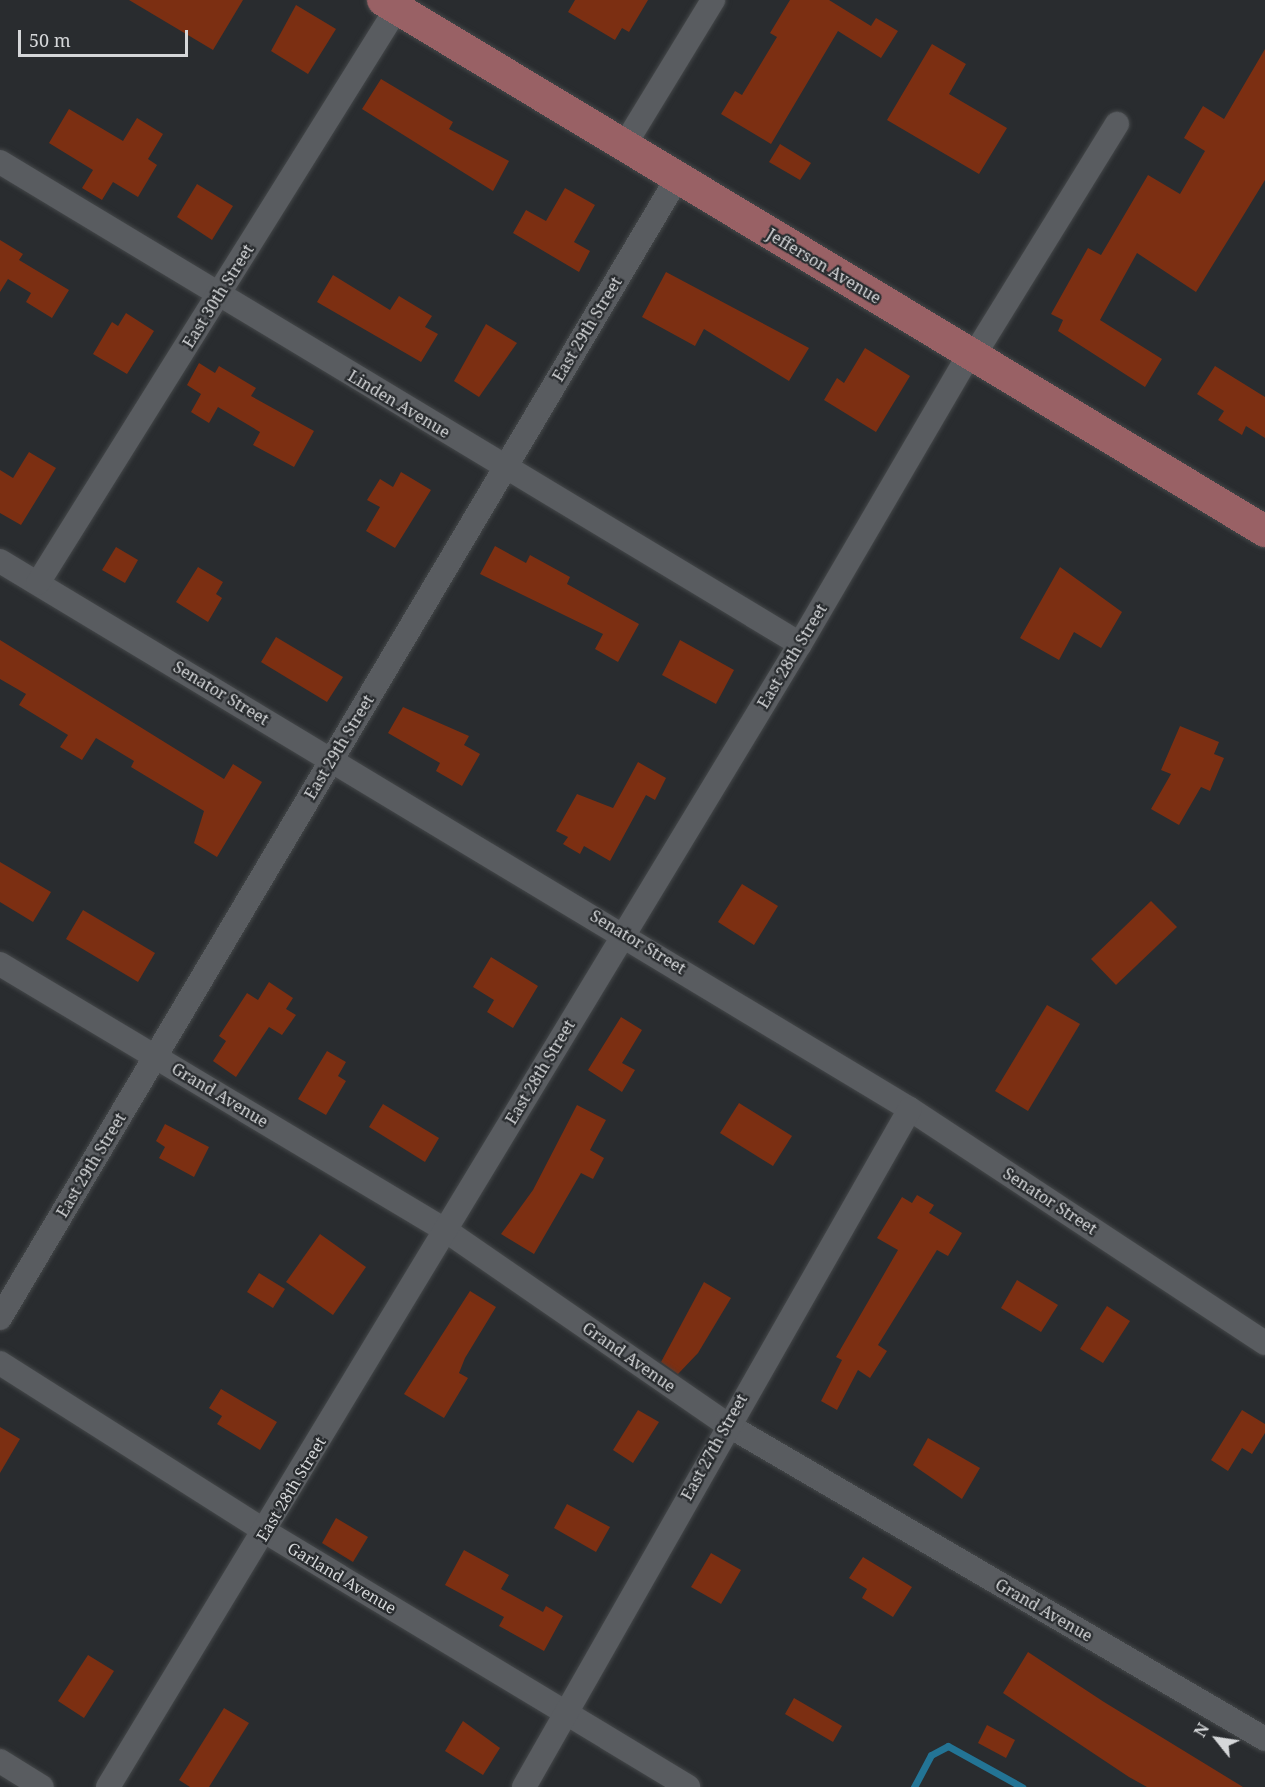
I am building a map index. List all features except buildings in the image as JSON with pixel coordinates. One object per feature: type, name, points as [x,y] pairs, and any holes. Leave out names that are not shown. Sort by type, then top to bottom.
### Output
[{"type":"main road","name":"Jefferson Avenue","points":[[390,4],[1265,531]]},
{"type":"street","points":[[624,146],[713,0]]},
{"type":"street","name":"East 30th Street","points":[[38,583],[218,296],[390,4]]},
{"type":"street","name":"East 28th Street","points":[[108,1787],[266,1532],[623,933],[801,644],[971,356],[1117,124]]},
{"type":"street","name":"Linden Avenue","points":[[0,162],[218,296],[801,644]]},
{"type":"street","name":"East 29th Street","points":[[0,1318],[678,177]]},
{"type":"street","name":"Senator Street","points":[[0,561],[623,933],[910,1109],[1265,1343]]},
{"type":"street","name":"Grand Avenue","points":[[0,964],[445,1230],[726,1424],[1265,1739]]},
{"type":"street","name":"East 27th Street","points":[[524,1787],[726,1424],[910,1109]]},
{"type":"street","name":"Garland Avenue","points":[[0,1363],[266,1532],[688,1787]]},
{"type":"street","points":[[0,1761],[42,1787]]},
{"type":"waterway","points":[[914,1787],[931,1755],[948,1746],[1022,1787]]}]
